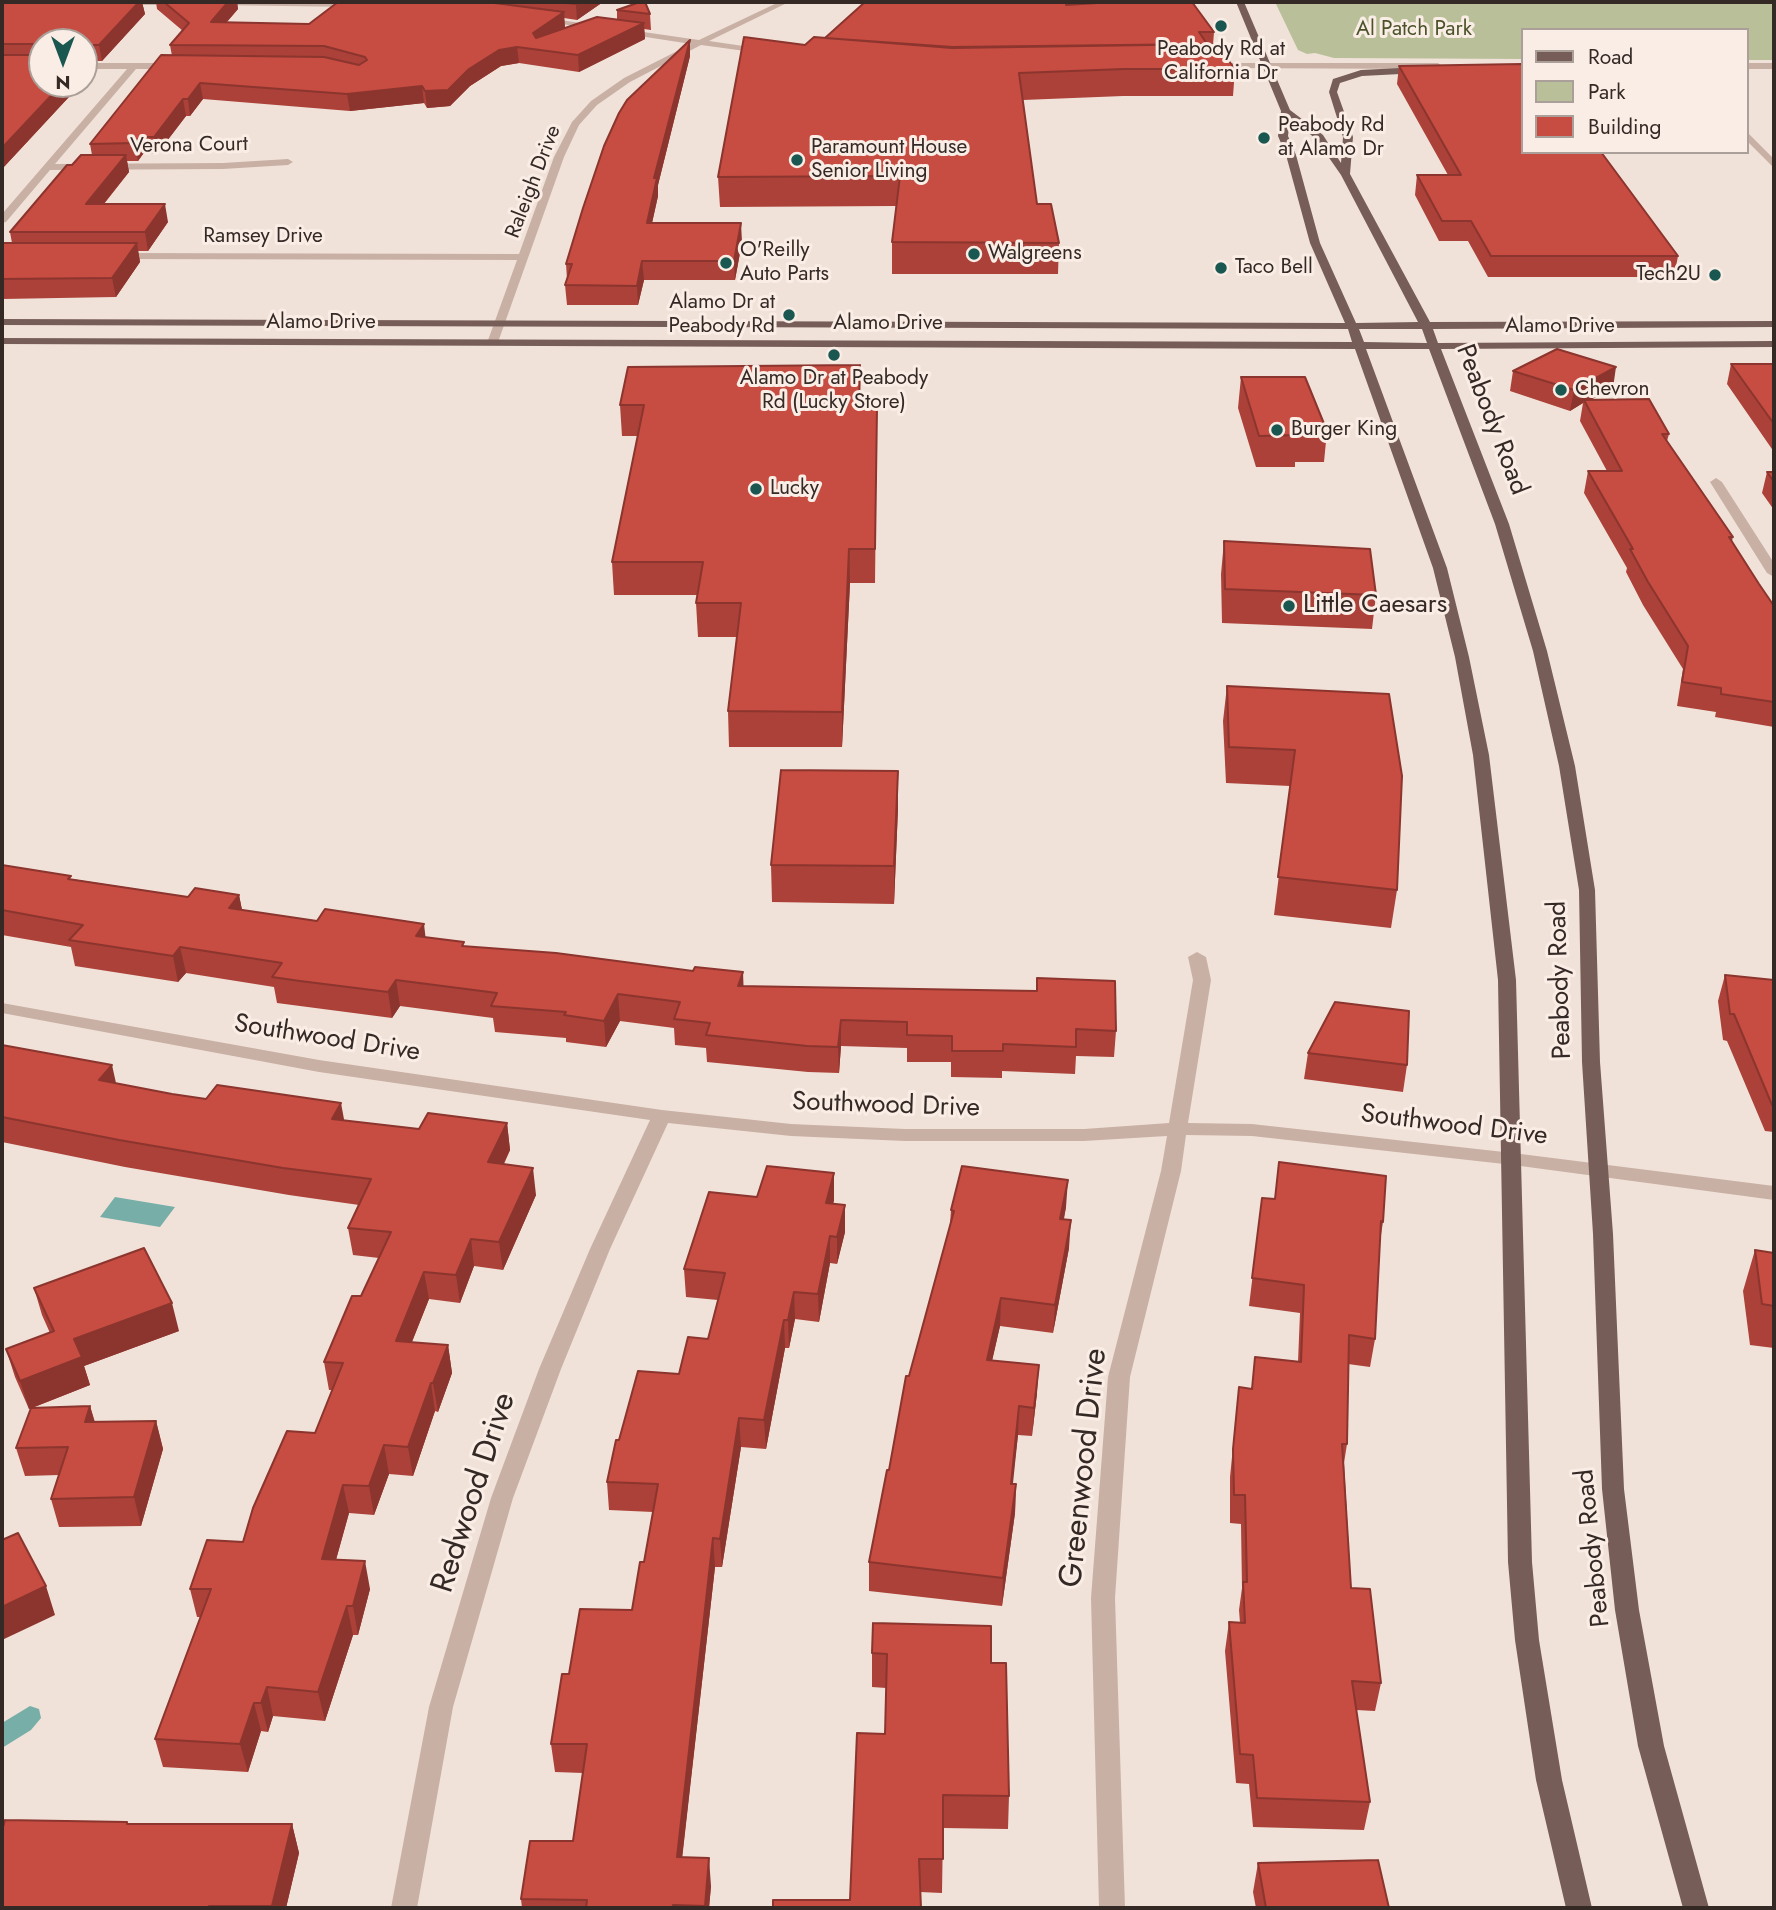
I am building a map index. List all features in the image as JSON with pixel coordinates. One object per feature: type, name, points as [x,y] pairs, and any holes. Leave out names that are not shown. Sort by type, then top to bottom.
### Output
[{"type":"main road","name":"Peabody Road","points":[[1240,2],[1286,111],[1283,136],[1291,155],[1315,243],[1352,326],[1357,346],[1440,568],[1482,755],[1507,980],[1520,1562],[1527,1640],[1549,1780],[1579,1908]]},
{"type":"main road","points":[[1345,174],[1348,137],[1334,92],[1336,82],[1361,74],[1454,67]]},
{"type":"main road","name":"Peabody Road","points":[[1286,111],[1320,137],[1331,158],[1345,174],[1426,326],[1502,524],[1540,651],[1567,766],[1587,890],[1591,1062],[1599,1170],[1613,1489],[1627,1611],[1651,1746],[1696,1908]]},
{"type":"main road","name":"Alamo Drive","points":[[2,322],[1352,326],[1774,324]]},
{"type":"main road","name":"Alamo Drive","points":[[2,341],[1357,346],[1774,344]]},
{"type":"street","name":"Raleigh Drive","points":[[494,343],[559,157],[575,124],[594,103],[627,79],[785,2]]},
{"type":"street","points":[[1040,6],[1087,2]]},
{"type":"street","points":[[109,3],[190,3]]},
{"type":"street","points":[[204,3],[363,5]]},
{"type":"street","points":[[532,17],[776,54]]},
{"type":"street","points":[[98,66],[188,66]]},
{"type":"street","points":[[2,220],[134,66]]},
{"type":"street","points":[[1202,66],[1454,67]]},
{"type":"street","points":[[1748,66],[1774,66]]},
{"type":"street","points":[[1748,136],[1774,165]]},
{"type":"street","name":"Verona Court","points":[[48,167],[223,166],[288,162]]},
{"type":"street","name":"Ramsey Drive","points":[[108,256],[524,257]]},
{"type":"street","points":[[1716,482],[1774,573]]},
{"type":"street","name":"Greenwood Drive","points":[[1112,1908],[1103,1598],[1119,1377],[1171,1171],[1202,980],[1197,957]]},
{"type":"street","name":"Southwood Drive","points":[[2,1008],[319,1066],[662,1116],[791,1130],[905,1135],[1084,1135],[1178,1129],[1252,1130],[1513,1159],[1774,1194]]},
{"type":"street","name":"Redwood Drive","points":[[404,1908],[442,1707],[502,1498],[580,1297],[662,1116]]},
{"type":"green space","name":"Al Patch Park","points":[[1275,2],[1774,2],[1774,60],[1748,60],[1748,28],[1520,28],[1520,59],[1334,58],[1298,50]]},
{"type":"water","points":[[115,1197],[175,1207],[160,1227],[100,1217]]},
{"type":"water","points":[[30,1706],[39,1709],[41,1718],[31,1730],[2,1748],[2,1723]]},
{"type":"building","points":[[2,2],[139,2],[99,45],[98,28],[28,28],[28,44],[2,44]]},
{"type":"building","points":[[164,2],[228,2],[211,22],[309,24],[338,2],[487,2],[564,12],[533,33],[536,38],[597,17],[644,23],[578,55],[517,47],[499,50],[469,69],[448,90],[425,91],[422,86],[347,94],[200,83],[188,99],[183,99],[154,137],[140,137],[135,143],[90,144],[161,55],[324,57],[359,65],[367,60],[365,57],[324,46],[170,45],[189,23]]},
{"type":"building","points":[[645,2],[650,14],[617,10]]},
{"type":"building","points":[[865,2],[1066,2],[1066,5],[1192,2],[1214,32],[1199,32],[1207,44],[952,47],[825,38]]},
{"type":"building","points":[[744,37],[805,45],[814,37],[952,48],[1216,44],[1235,69],[1019,73],[1037,204],[1051,204],[1059,243],[892,242],[900,176],[718,177]]},
{"type":"building","points":[[690,40],[654,178],[657,178],[647,223],[741,223],[734,261],[642,261],[637,286],[565,285],[572,264],[566,264],[583,208],[604,146],[619,113],[627,100]]},
{"type":"building","points":[[2,55],[28,55],[28,98],[49,98],[2,148]]},
{"type":"building","points":[[1520,64],[1520,154],[1602,154],[1678,256],[1491,256],[1471,221],[1442,221],[1417,175],[1461,175],[1399,66]]},
{"type":"building","points":[[81,155],[126,155],[86,204],[165,204],[145,232],[10,232],[67,165],[72,165]]},
{"type":"building","points":[[2,243],[137,243],[112,278],[2,279]]},
{"type":"building","points":[[1557,349],[1616,367],[1574,390],[1513,371]]},
{"type":"building","points":[[1731,364],[1774,364],[1774,424]]},
{"type":"building","points":[[860,365],[859,407],[877,408],[875,549],[849,549],[842,712],[728,711],[741,603],[696,603],[703,562],[612,562],[644,405],[620,405],[628,367]]},
{"type":"building","points":[[1241,377],[1305,377],[1327,431],[1296,431],[1298,435],[1259,436]]},
{"type":"building","points":[[1649,399],[1669,434],[1662,434],[1733,537],[1729,537],[1774,606],[1774,702],[1721,694],[1721,688],[1682,682],[1688,646],[1648,582],[1630,549],[1633,549],[1588,471],[1622,471],[1584,400]]},
{"type":"building","points":[[1767,472],[1774,472],[1774,482]]},
{"type":"building","points":[[1224,541],[1370,549],[1376,595],[1225,589]]},
{"type":"building","points":[[1227,686],[1389,694],[1402,776],[1397,890],[1278,877],[1295,750],[1229,747]]},
{"type":"building","points":[[781,770],[898,771],[894,866],[771,865]]},
{"type":"building","points":[[2,865],[71,876],[68,879],[188,897],[195,888],[239,895],[229,908],[317,921],[325,909],[424,924],[416,936],[464,942],[462,946],[556,953],[693,971],[695,967],[743,972],[738,986],[1037,991],[1037,978],[1115,981],[1116,1031],[1076,1029],[1076,1047],[1003,1044],[1003,1051],[952,1051],[952,1036],[907,1035],[907,1022],[841,1020],[838,1047],[807,1046],[706,1035],[710,1023],[674,1019],[680,1002],[618,994],[604,1021],[564,1015],[566,1012],[491,1006],[497,993],[396,980],[388,992],[272,977],[282,963],[180,947],[173,956],[69,940],[83,925],[2,910]]},
{"type":"building","points":[[1725,975],[1774,980],[1774,1105],[1734,1014],[1730,1014]]},
{"type":"building","points":[[1335,1002],[1409,1011],[1407,1065],[1308,1053]]},
{"type":"building","points":[[2,1045],[112,1065],[99,1080],[172,1094],[206,1099],[217,1085],[341,1103],[332,1119],[419,1129],[428,1113],[507,1123],[488,1162],[533,1168],[499,1242],[471,1239],[456,1275],[424,1272],[396,1341],[448,1345],[408,1447],[384,1445],[369,1486],[343,1485],[322,1559],[365,1561],[353,1606],[347,1606],[318,1692],[267,1687],[261,1703],[254,1703],[240,1744],[155,1739],[211,1589],[190,1589],[207,1540],[243,1542],[253,1508],[287,1431],[315,1433],[343,1363],[324,1362],[352,1296],[361,1296],[391,1232],[348,1228],[371,1179],[283,1168],[2,1117]]},
{"type":"building","points":[[1279,1162],[1386,1176],[1375,1339],[1349,1335],[1347,1444],[1342,1444],[1351,1588],[1370,1589],[1381,1683],[1352,1681],[1370,1802],[1257,1798],[1253,1755],[1240,1754],[1229,1622],[1245,1623],[1243,1582],[1247,1582],[1245,1495],[1234,1495],[1233,1449],[1239,1387],[1252,1389],[1255,1357],[1301,1362],[1304,1285],[1252,1278],[1262,1198],[1275,1199]]},
{"type":"building","points":[[767,1166],[834,1173],[826,1203],[845,1205],[837,1237],[830,1236],[818,1294],[794,1292],[788,1320],[784,1320],[764,1420],[739,1418],[720,1539],[713,1538],[677,1857],[709,1858],[705,1906],[586,1908],[587,1900],[521,1899],[530,1841],[573,1841],[587,1744],[551,1744],[562,1674],[569,1674],[580,1609],[632,1610],[640,1562],[644,1562],[658,1484],[607,1482],[616,1440],[619,1440],[638,1371],[679,1374],[688,1337],[708,1339],[725,1273],[684,1269],[709,1192],[757,1197]]},
{"type":"building","points":[[962,1166],[1068,1180],[1060,1219],[1071,1220],[1055,1305],[1001,1298],[987,1360],[1039,1365],[1034,1408],[1019,1406],[1011,1484],[1016,1484],[1003,1578],[869,1562],[906,1376],[909,1376],[954,1211],[951,1210]]},
{"type":"building","points":[[144,1248],[172,1303],[74,1339],[82,1357],[20,1381],[6,1349],[54,1331],[34,1288]]},
{"type":"building","points":[[1755,1250],[1774,1253],[1774,1306],[1762,1304]]},
{"type":"building","points":[[90,1406],[85,1422],[156,1421],[134,1497],[51,1499],[68,1447],[16,1448],[31,1408]]},
{"type":"building","points":[[18,1533],[46,1586],[2,1607],[2,1540]]},
{"type":"building","points":[[873,1623],[991,1626],[991,1663],[1006,1663],[1009,1796],[943,1795],[943,1859],[919,1859],[921,1908],[773,1908],[773,1900],[850,1900],[857,1733],[885,1734],[887,1654],[872,1653]]},
{"type":"building","points":[[5,1820],[127,1824],[292,1824],[272,1906],[2,1908],[2,1831]]},
{"type":"building","points":[[1378,1860],[1389,1908],[1266,1908],[1258,1863]]},
{"type":"place","name":"Peabody Rd at California Dr","points":[[1221,26]]},
{"type":"place","name":"Peabody Rd at Alamo Dr","points":[[1264,138]]},
{"type":"place","name":"Paramount House Senior Living","points":[[797,160]]},
{"type":"place","name":"Walgreens","points":[[974,254]]},
{"type":"place","name":"O'Reilly Auto Parts","points":[[726,263]]},
{"type":"place","name":"Taco Bell","points":[[1221,268]]},
{"type":"place","name":"Tech2U","points":[[1715,275]]},
{"type":"place","name":"Alamo Dr at Peabody Rd","points":[[789,315]]},
{"type":"place","name":"Alamo Dr at Peabody Rd (Lucky Store)","points":[[834,355]]},
{"type":"place","name":"Chevron","points":[[1561,390]]},
{"type":"place","name":"Burger King","points":[[1277,430]]},
{"type":"place","name":"Lucky","points":[[756,489]]},
{"type":"place","name":"Little Caesars","points":[[1289,606]]}]
